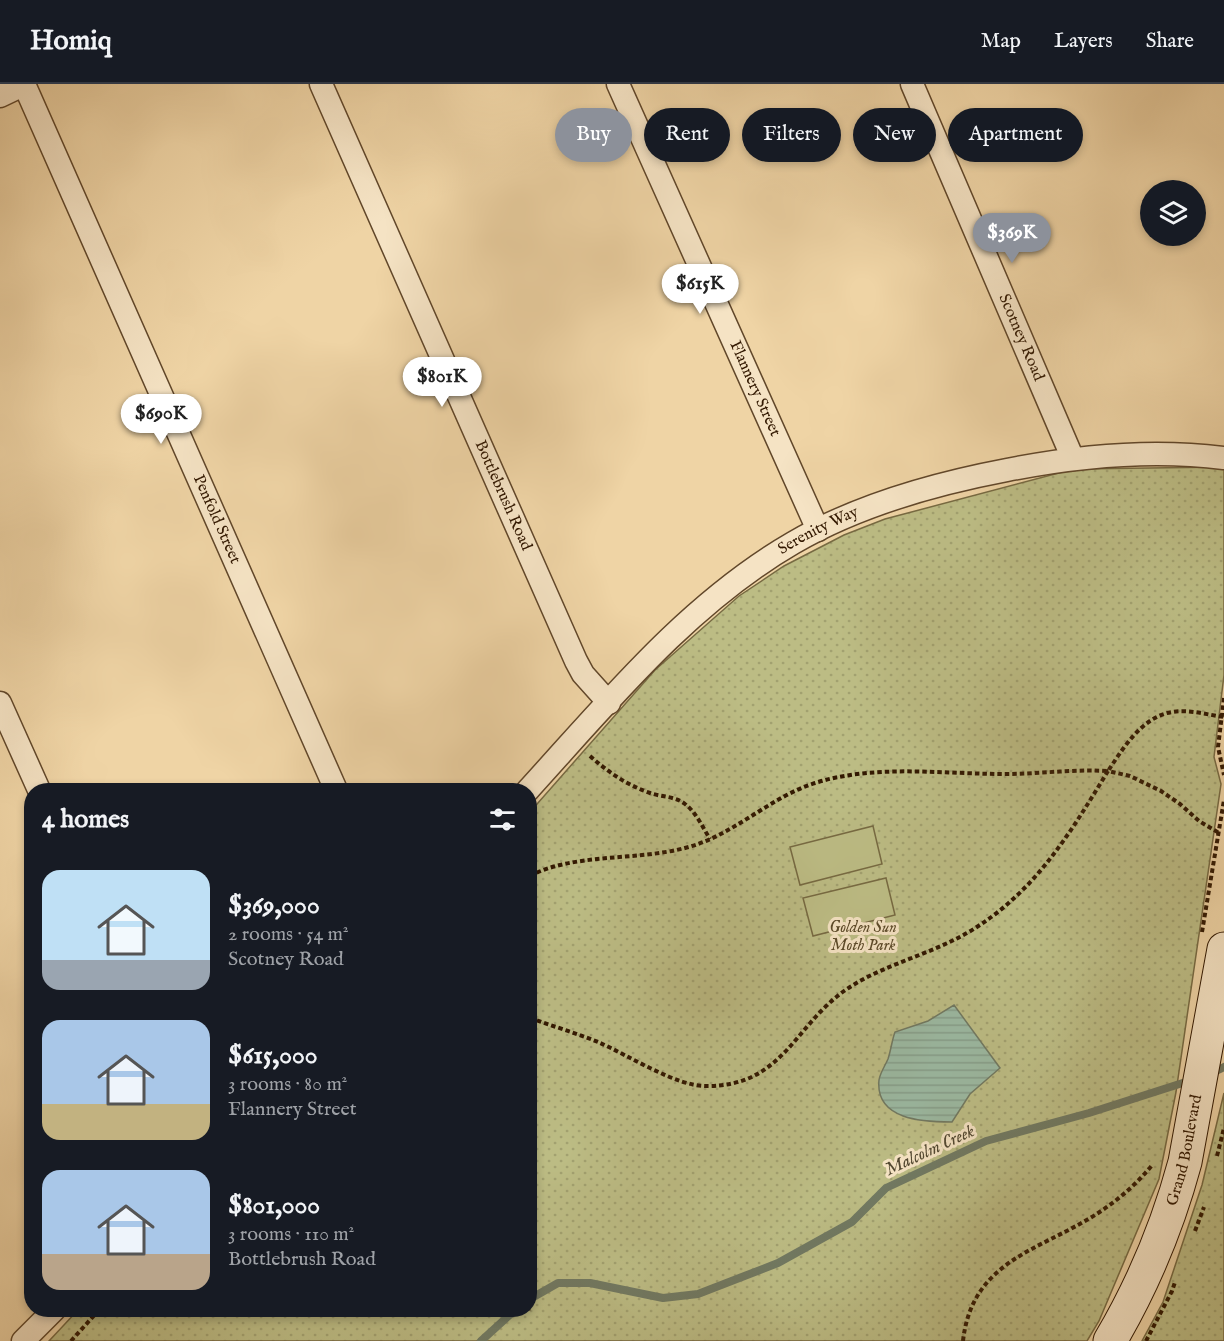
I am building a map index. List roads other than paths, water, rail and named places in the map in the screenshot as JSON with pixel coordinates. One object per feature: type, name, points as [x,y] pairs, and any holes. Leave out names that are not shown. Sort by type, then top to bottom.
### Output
[{"type":"street","points":[[0,96],[25,84]]},
{"type":"street","name":"Penfold Street","points":[[25,84],[333,783]]},
{"type":"street","name":"Bottlebrush Road","points":[[321,84],[576,661],[583,674],[609,703]]},
{"type":"street","name":"Flannery Street","points":[[618,84],[818,530]]},
{"type":"street","name":"Scotney Road","points":[[912,84],[1074,459]]},
{"type":"street","name":"Serenity Way","points":[[1198,455],[1224,447]]},
{"type":"street","name":"Serenity Way","points":[[534,783],[658,650],[694,615],[767,560],[818,530],[864,509],[960,479],[1074,459],[1129,455],[1198,455],[1224,459]]},
{"type":"street","points":[[0,703],[36,783]]},
{"type":"street","name":"Grand Boulevard","points":[[1110,1341],[1150,1264],[1177,1193],[1209,1039],[1224,949]]},
{"type":"street","points":[[23,1341],[47,1317]]},
{"type":"waterway","name":"Malcolm Creek","points":[[1212,1073],[1224,1067]]},
{"type":"waterway","name":"Malcolm Creek","points":[[537,1295],[558,1283],[590,1283],[663,1298],[698,1294],[778,1263],[852,1222],[886,1188],[986,1141],[1089,1113],[1192,1080]]},
{"type":"waterway","name":"Malcolm Creek","points":[[481,1341],[507,1317]]},
{"type":"park label","name":"Golden Sun Moth Park","points":[[863,937]]}]
